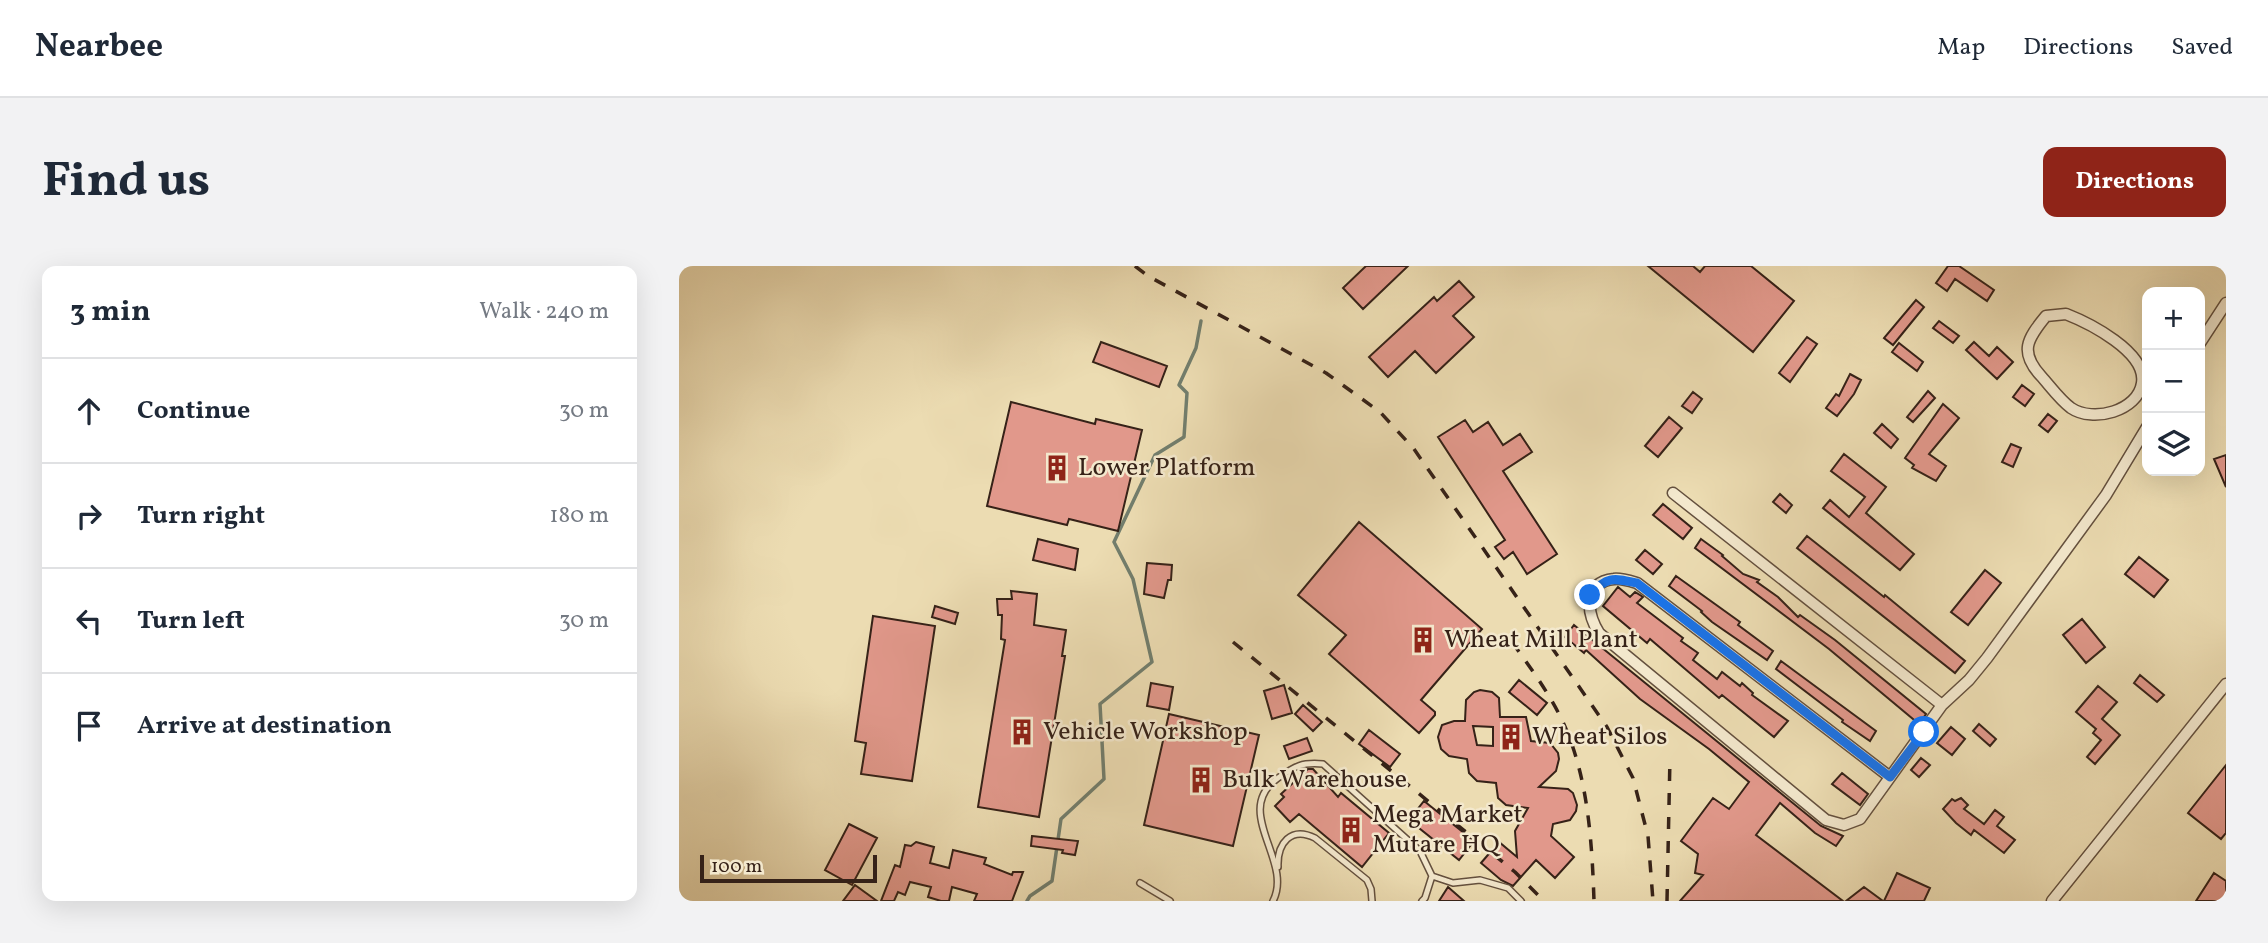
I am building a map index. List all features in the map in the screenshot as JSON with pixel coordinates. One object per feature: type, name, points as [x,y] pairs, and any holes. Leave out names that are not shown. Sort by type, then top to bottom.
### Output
[{"type":"street","points":[[2205,335],[2226,303]]},
{"type":"street","points":[[2066,314],[2097,328],[2132,355],[2141,368],[2142,383],[2131,403],[2101,415],[2072,408],[2037,372],[2030,360],[2027,347],[2032,333],[2046,316],[2066,314]]},
{"type":"street","points":[[1890,777],[1637,583],[1614,578],[1601,583],[1590,595],[1588,609],[1599,633],[1826,820],[1844,825],[1860,819],[1942,705],[1969,680],[1987,657],[2106,495],[2142,435]]},
{"type":"street","points":[[1673,493],[1942,705]]},
{"type":"street","points":[[2052,901],[2226,684]]},
{"type":"lane","points":[[1278,872],[1265,837],[1259,808],[1264,792],[1272,782],[1290,769],[1305,763],[1323,764],[1420,851],[1432,876],[1422,901]]},
{"type":"lane","points":[[1273,901],[1278,872],[1277,852],[1285,841],[1294,835],[1306,834],[1315,838],[1367,880],[1372,901]]},
{"type":"lane","points":[[1432,876],[1453,883],[1481,880],[1508,888],[1521,901]]},
{"type":"lane","points":[[1140,883],[1170,901]]},
{"type":"building","points":[[1366,266],[1408,266],[1363,309],[1343,288]]},
{"type":"building","points":[[1648,266],[1693,266],[1700,272],[1705,266],[1751,266],[1794,301],[1753,352]]},
{"type":"building","points":[[1948,266],[1959,266],[1994,290],[1987,301],[1955,279],[1947,291],[1936,283]]},
{"type":"building","points":[[1459,281],[1474,297],[1453,316],[1474,337],[1436,373],[1415,351],[1388,377],[1369,357],[1434,297],[1437,301]]},
{"type":"building","points":[[1916,300],[1924,307],[1893,345],[1884,338]]},
{"type":"building","points":[[1939,321],[1959,336],[1953,343],[1933,328]]},
{"type":"building","points":[[1807,337],[1817,344],[1790,382],[1779,373]]},
{"type":"building","points":[[1101,342],[1167,366],[1159,387],[1093,362]]},
{"type":"building","points":[[1974,342],[1989,356],[1997,347],[2013,362],[1997,379],[1966,350]]},
{"type":"building","points":[[1899,343],[1923,362],[1917,371],[1892,352]]},
{"type":"building","points":[[1850,374],[1861,380],[1837,416],[1826,408],[1836,394],[1839,396]]},
{"type":"building","points":[[2022,385],[2034,394],[2025,406],[2013,397]]},
{"type":"building","points":[[1928,391],[1935,398],[1913,422],[1907,417]]},
{"type":"building","points":[[1693,392],[1702,399],[1692,413],[1682,406]]},
{"type":"building","points":[[1011,402],[1095,424],[1096,419],[1142,430],[1118,531],[1069,519],[1067,525],[987,506]]},
{"type":"building","points":[[1943,404],[1959,418],[1929,454],[1946,466],[1936,481],[1912,468],[1914,465],[1905,458]]},
{"type":"building","points":[[2048,414],[2057,421],[2048,432],[2039,425]]},
{"type":"building","points":[[1669,417],[1682,428],[1658,457],[1645,446]]},
{"type":"building","points":[[1465,420],[1473,432],[1488,422],[1503,445],[1520,434],[1532,452],[1503,471],[1557,554],[1527,574],[1513,552],[1504,559],[1495,547],[1505,540],[1438,437]]},
{"type":"building","points":[[1882,424],[1898,439],[1891,448],[1874,433]]},
{"type":"building","points":[[2011,444],[2021,448],[2013,467],[2002,462]]},
{"type":"building","points":[[1844,454],[1886,487],[1866,513],[1914,554],[1900,570],[1823,508],[1830,500],[1849,517],[1865,497],[1831,471]]},
{"type":"building","points":[[2226,455],[2226,487],[2214,459]]},
{"type":"building","points":[[1780,494],[1792,505],[1786,513],[1773,502]]},
{"type":"building","points":[[1663,504],[1692,528],[1683,539],[1653,515]]},
{"type":"building","points":[[1359,522],[1482,629],[1421,700],[1435,715],[1419,733],[1329,654],[1346,635],[1298,595]]},
{"type":"building","points":[[1807,536],[1884,597],[1885,595],[1965,661],[1955,673],[1797,548]]},
{"type":"building","points":[[1038,539],[1078,549],[1075,570],[1033,560]]},
{"type":"building","points":[[1701,539],[1743,574],[1759,580],[1757,582],[1778,597],[1798,617],[1800,615],[1835,640],[1926,714],[1919,724],[1829,649],[1695,548]]},
{"type":"building","points":[[1645,550],[1662,564],[1653,574],[1636,560]]},
{"type":"building","points":[[2139,557],[2168,580],[2154,597],[2125,574]]},
{"type":"building","points":[[1147,563],[1172,565],[1171,580],[1168,580],[1164,598],[1144,594]]},
{"type":"building","points":[[1985,570],[2001,583],[1968,625],[1951,612]]},
{"type":"building","points":[[1676,576],[1740,622],[1738,625],[1773,651],[1767,660],[1712,622],[1669,586]]},
{"type":"building","points":[[1618,587],[1630,597],[1635,592],[1643,597],[1637,603],[1683,638],[1681,641],[1698,653],[1693,660],[1717,679],[1722,672],[1740,686],[1742,683],[1752,695],[1788,721],[1774,737],[1722,695],[1719,698],[1650,639],[1647,643],[1603,606]]},
{"type":"building","name":"Vehicle Workshop","points":[[1011,591],[1037,594],[1034,625],[1066,630],[1062,656],[1065,656],[1039,817],[978,807],[1005,640],[1001,639],[1002,615],[998,615],[997,599],[1012,599]]},
{"type":"building","points":[[935,606],[958,613],[955,624],[932,617]]},
{"type":"building","points":[[873,616],[935,626],[912,781],[861,774],[866,743],[855,741]]},
{"type":"building","points":[[2082,619],[2105,647],[2086,663],[2063,635]]},
{"type":"building","points":[[1574,625],[1821,826],[1843,836],[1836,846],[1815,833],[1780,803],[1756,835],[1843,901],[1680,901],[1703,875],[1695,873],[1698,854],[1681,841],[1713,798],[1729,809],[1749,782],[1640,699],[1586,650],[1584,653],[1565,637]]},
{"type":"building","points":[[1781,661],[1876,731],[1870,741],[1776,669]]},
{"type":"building","points":[[2140,675],[2164,695],[2157,702],[2134,683]]},
{"type":"building","points":[[1519,680],[1547,703],[1537,715],[1509,692]]},
{"type":"building","points":[[1151,683],[1173,687],[1169,710],[1147,706]]},
{"type":"building","points":[[1284,685],[1292,713],[1272,719],[1264,691]]},
{"type":"building","points":[[2098,686],[2117,702],[2102,719],[2120,735],[2095,764],[2087,757],[2101,740],[2093,733],[2096,729],[2076,712]]},
{"type":"building","points":[[1474,692],[1492,692],[1499,698],[1500,717],[1526,717],[1531,741],[1550,743],[1558,753],[1556,771],[1539,787],[1568,789],[1573,793],[1577,805],[1570,820],[1553,824],[1551,836],[1574,857],[1555,878],[1536,860],[1513,886],[1501,880],[1481,863],[1499,842],[1517,857],[1515,831],[1528,808],[1506,805],[1498,798],[1496,783],[1477,781],[1469,773],[1467,759],[1449,756],[1441,749],[1438,737],[1442,725],[1465,721],[1466,700]],"holes":[[[1473,726],[1493,727],[1493,746],[1477,745]]]},
{"type":"building","points":[[1303,705],[1322,722],[1313,731],[1295,714]]},
{"type":"building","name":"Bulk Warehouse","points":[[1169,714],[1259,735],[1233,846],[1144,825]]},
{"type":"building","points":[[1979,724],[1996,739],[1990,746],[1973,731]]},
{"type":"building","points":[[1951,727],[1965,739],[1952,755],[1937,743]]},
{"type":"building","points":[[1369,730],[1400,754],[1390,767],[1359,744]]},
{"type":"building","points":[[1307,738],[1312,751],[1289,759],[1284,746]]},
{"type":"building","points":[[1921,758],[1930,765],[1919,777],[1911,770]]},
{"type":"building","points":[[2226,765],[2226,833],[2221,839],[2188,813]]},
{"type":"building","points":[[1308,769],[1313,769],[1338,797],[1341,793],[1389,833],[1362,867],[1299,814],[1290,822],[1275,806],[1284,797],[1281,794]]},
{"type":"building","points":[[1842,773],[1868,794],[1860,805],[1832,784]]},
{"type":"building","points":[[1961,798],[1968,805],[1964,809],[1984,824],[1995,810],[2004,817],[1997,826],[2015,840],[2004,853],[1974,830],[1971,835],[1943,809],[1952,799],[1955,801]]},
{"type":"building","points":[[1424,801],[1474,841],[1459,860],[1409,820]]},
{"type":"building","points":[[849,824],[877,838],[852,885],[825,870]]},
{"type":"building","points":[[1032,836],[1078,841],[1075,855],[1062,853],[1063,850],[1031,846]]},
{"type":"building","points":[[916,842],[934,847],[930,863],[949,868],[953,850],[986,858],[984,864],[1012,875],[1013,872],[1023,872],[1012,901],[974,901],[977,894],[952,887],[949,901],[941,901],[928,897],[931,887],[910,882],[905,895],[898,892],[894,901],[881,901],[895,865],[900,867],[905,845],[911,846]]},
{"type":"building","points":[[1897,873],[1930,888],[1924,901],[1884,901]]},
{"type":"building","points":[[2214,873],[2226,881],[2226,901],[2196,901]]},
{"type":"building","points":[[855,885],[877,901],[843,901]]},
{"type":"building","points":[[1448,887],[1464,901],[1439,901]]},
{"type":"building","points":[[1864,887],[1883,901],[1846,901]]},
{"type":"waterway","points":[[1027,901],[1052,881],[1061,819],[1104,779],[1100,704],[1152,662],[1133,579],[1114,542],[1155,455],[1184,437],[1187,393],[1179,385],[1196,348],[1201,321]]},
{"type":"railway","points":[[1135,266],[1148,276],[1326,373],[1380,412],[1414,449],[1607,727],[1633,778],[1648,836],[1653,901]]},
{"type":"railway","points":[[1233,642],[1515,872],[1544,901]]},
{"type":"railway","points":[[1512,642],[1539,680],[1562,720],[1578,763],[1587,809],[1594,901]]},
{"type":"railway","points":[[1667,901],[1670,757]]},
{"type":"place","name":"Lower Platform","points":[[1057,468]]},
{"type":"place","name":"Wheat Mill Plant","points":[[1423,640]]},
{"type":"place","name":"Vehicle Workshop","points":[[1022,732]]},
{"type":"place","name":"Wheat Silos","points":[[1511,737]]},
{"type":"place","name":"Bulk Warehouse","points":[[1201,780]]},
{"type":"place","name":"Mega Market Mutare HQ","points":[[1351,830]]},
{"type":"route","points":[[1590,595],[1601,583],[1614,578],[1637,583],[1890,777],[1924,732]]}]
